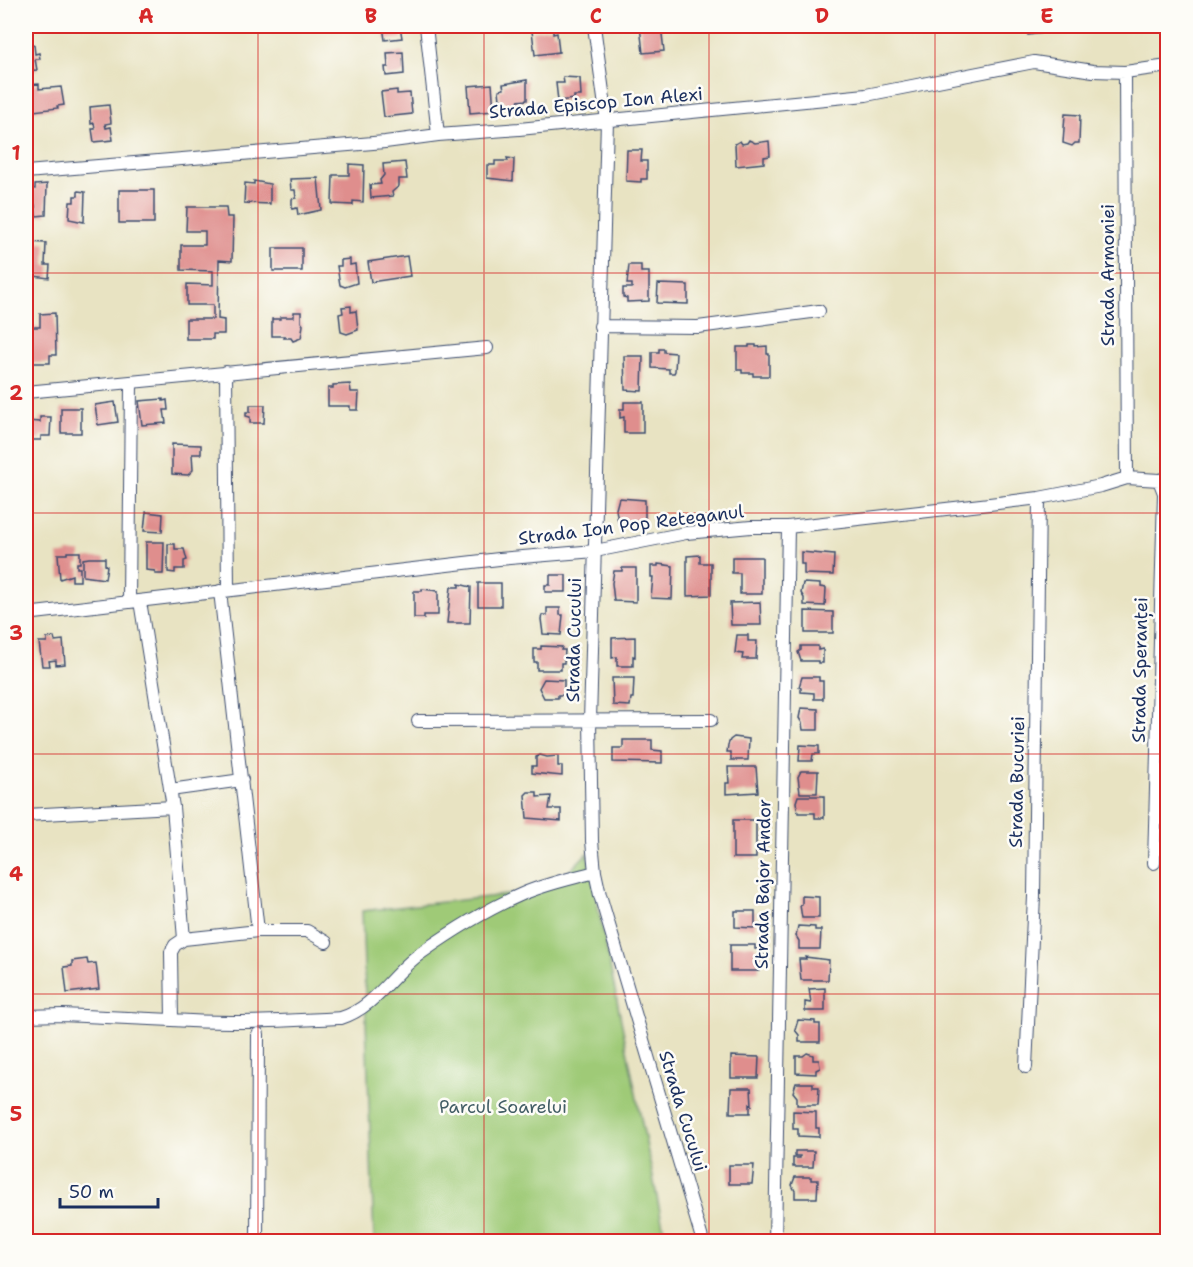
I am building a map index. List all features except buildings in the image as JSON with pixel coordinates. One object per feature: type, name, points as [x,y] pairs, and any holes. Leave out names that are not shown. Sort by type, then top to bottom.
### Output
[{"type":"street","points":[[426,26],[438,135]]},
{"type":"street","name":"Strada Cucului","points":[[594,26],[607,121],[591,721],[592,842],[600,895],[703,1242]]},
{"type":"street","name":"Strada Episcop Ion Alexi","points":[[26,172],[385,142],[438,135],[867,95],[1034,62],[1093,71],[1125,72],[1167,66]]},
{"type":"street","name":"Strada Armoniei","points":[[1125,72],[1127,478]]},
{"type":"street","points":[[600,326],[698,327],[819,311]]},
{"type":"street","points":[[26,392],[487,348]]},
{"type":"street","points":[[226,372],[224,590],[258,932]]},
{"type":"street","points":[[131,381],[134,602],[170,790],[184,939]]},
{"type":"street","name":"Strada Ion Pop Reteganul","points":[[26,614],[500,559],[595,551],[687,533],[751,527],[788,527],[1039,498],[1101,486],[1127,478],[1163,479]]},
{"type":"street","name":"Strada Speranței","points":[[1154,863],[1163,479]]},
{"type":"street","name":"Strada Bucuriei","points":[[1026,1067],[1034,896],[1039,498]]},
{"type":"street","name":"Strada Bajor Andor","points":[[775,1242],[788,527]]},
{"type":"street","points":[[418,721],[711,720]]},
{"type":"street","points":[[170,790],[242,780]]},
{"type":"street","points":[[26,815],[172,807]]},
{"type":"street","points":[[26,1016],[62,1015],[213,1023],[341,1018],[354,1014],[368,1005],[406,964],[485,912],[540,887],[595,872]]},
{"type":"street","points":[[172,1020],[171,952],[175,945],[184,939],[258,932],[307,931],[326,942]]},
{"type":"street","points":[[257,1242],[258,1034]]},
{"type":"green space","name":"Parcul Soarelui","points":[[587,853],[666,1241],[374,1241],[362,911],[525,893],[562,879]]}]
